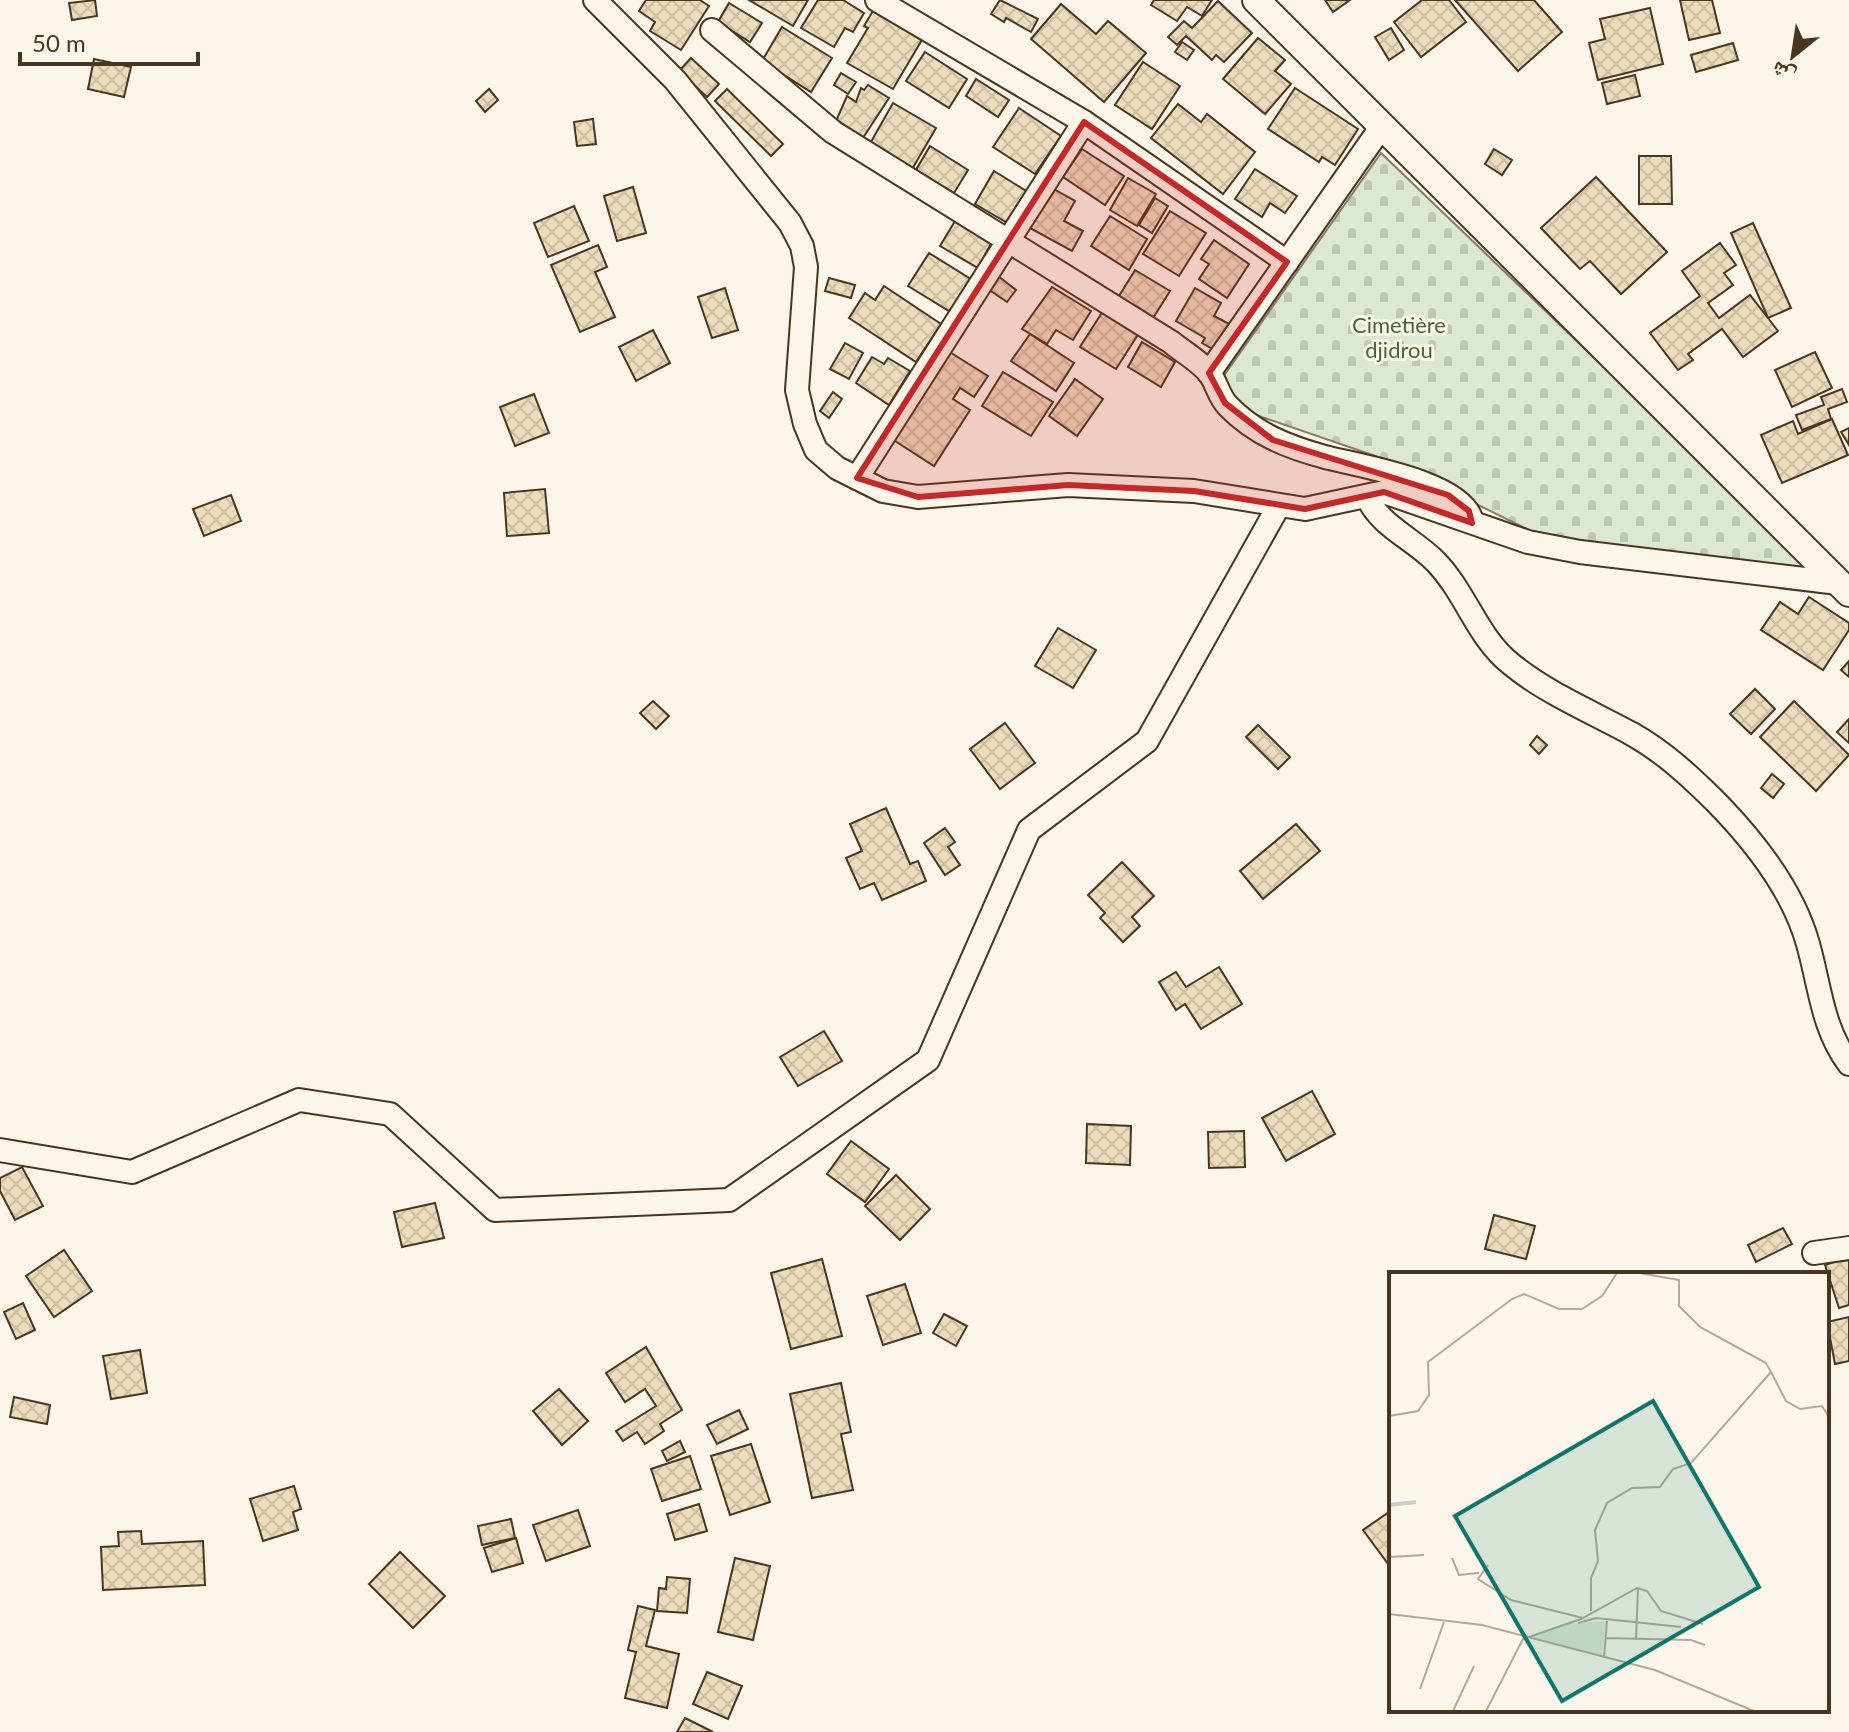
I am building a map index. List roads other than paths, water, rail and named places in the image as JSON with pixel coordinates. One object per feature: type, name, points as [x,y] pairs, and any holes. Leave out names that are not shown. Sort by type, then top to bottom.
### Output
[{"type":"street","points":[[595,0],[675,80],[790,223],[802,246],[806,267],[797,390],[805,424],[816,450],[857,478],[883,491],[918,497],[1068,485],[1194,491],[1278,507],[1333,506],[1384,492],[1528,542],[1580,552],[1844,588]]},
{"type":"street","points":[[877,0],[1084,122],[1287,262]]},
{"type":"street","points":[[1256,0],[1844,588]]},
{"type":"street","points":[[712,30],[833,132],[1171,342],[1209,373],[1225,403],[1244,422],[1273,440],[1413,480],[1460,502],[1469,511],[1472,523]]},
{"type":"street","points":[[857,478],[1084,122]]},
{"type":"street","points":[[1209,373],[1382,126]]},
{"type":"street","points":[[1367,496],[1373,509],[1435,561],[1451,579],[1485,638],[1501,655],[1528,676],[1664,756],[1696,782],[1750,841],[1796,909],[1828,1026],[1849,1064]]},
{"type":"street","points":[[0,1150],[132,1172],[299,1100],[390,1114],[495,1210],[729,1200],[928,1060],[1029,830],[1147,741],[1278,507]]},
{"type":"street","points":[[1814,1253],[1849,1248]]},
{"type":"park label","name":"Cimetière djidrou","points":[[1399,338]]}]
